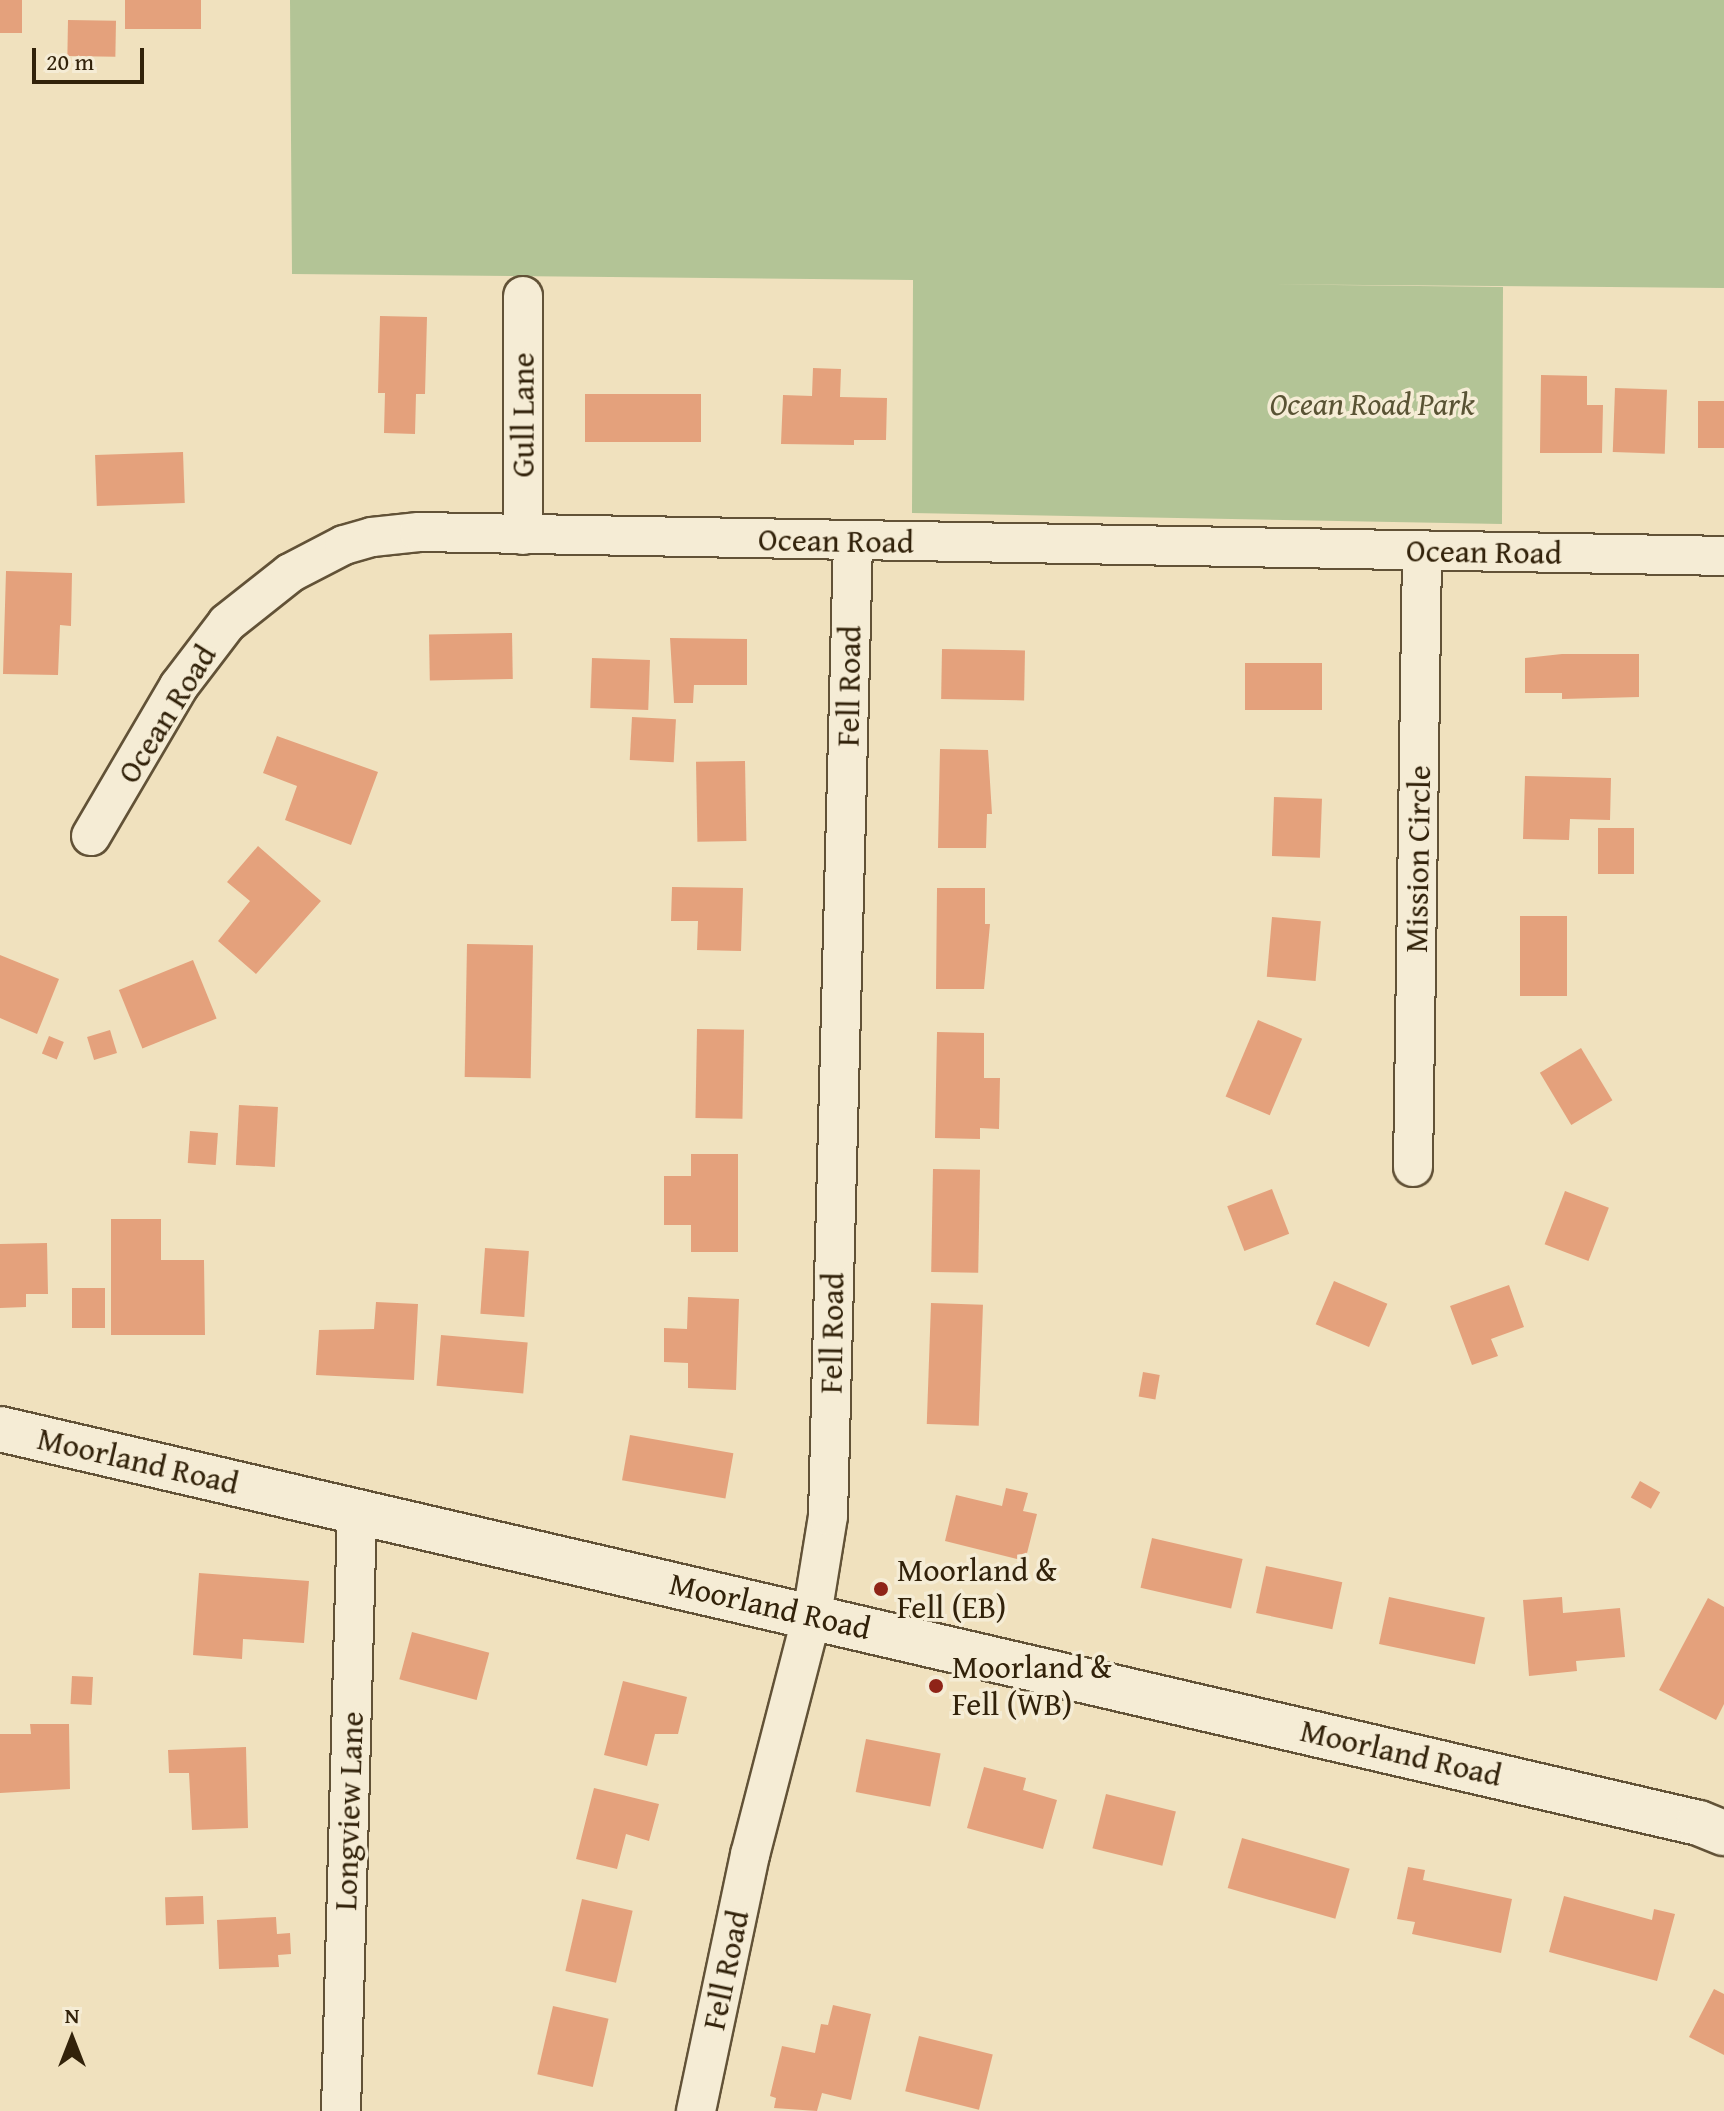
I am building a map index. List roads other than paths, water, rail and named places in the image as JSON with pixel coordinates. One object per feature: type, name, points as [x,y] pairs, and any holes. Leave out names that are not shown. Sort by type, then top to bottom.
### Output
[{"type":"street","name":"Gull Lane","points":[[523,296],[523,535]]},
{"type":"street","name":"Ocean Road","points":[[91,836],[187,676],[227,623],[290,573],[344,545],[372,537],[419,532],[1724,556]]},
{"type":"street","name":"Fell Road","points":[[696,2111],[750,1855],[812,1615],[828,1516],[853,541]]},
{"type":"street","name":"Mission Circle","points":[[1413,1167],[1422,551]]},
{"type":"street","name":"Moorland Road","points":[[0,1429],[812,1615],[1699,1823],[1724,1833]]},
{"type":"street","name":"Longview Lane","points":[[341,2111],[357,1511]]},
{"type":"place","name":"Moorland & Fell (EB)","points":[[881,1589]]},
{"type":"place","name":"Moorland & Fell (WB)","points":[[936,1686]]},
{"type":"park label","name":"Ocean Road Park","points":[[1372,404]]}]
